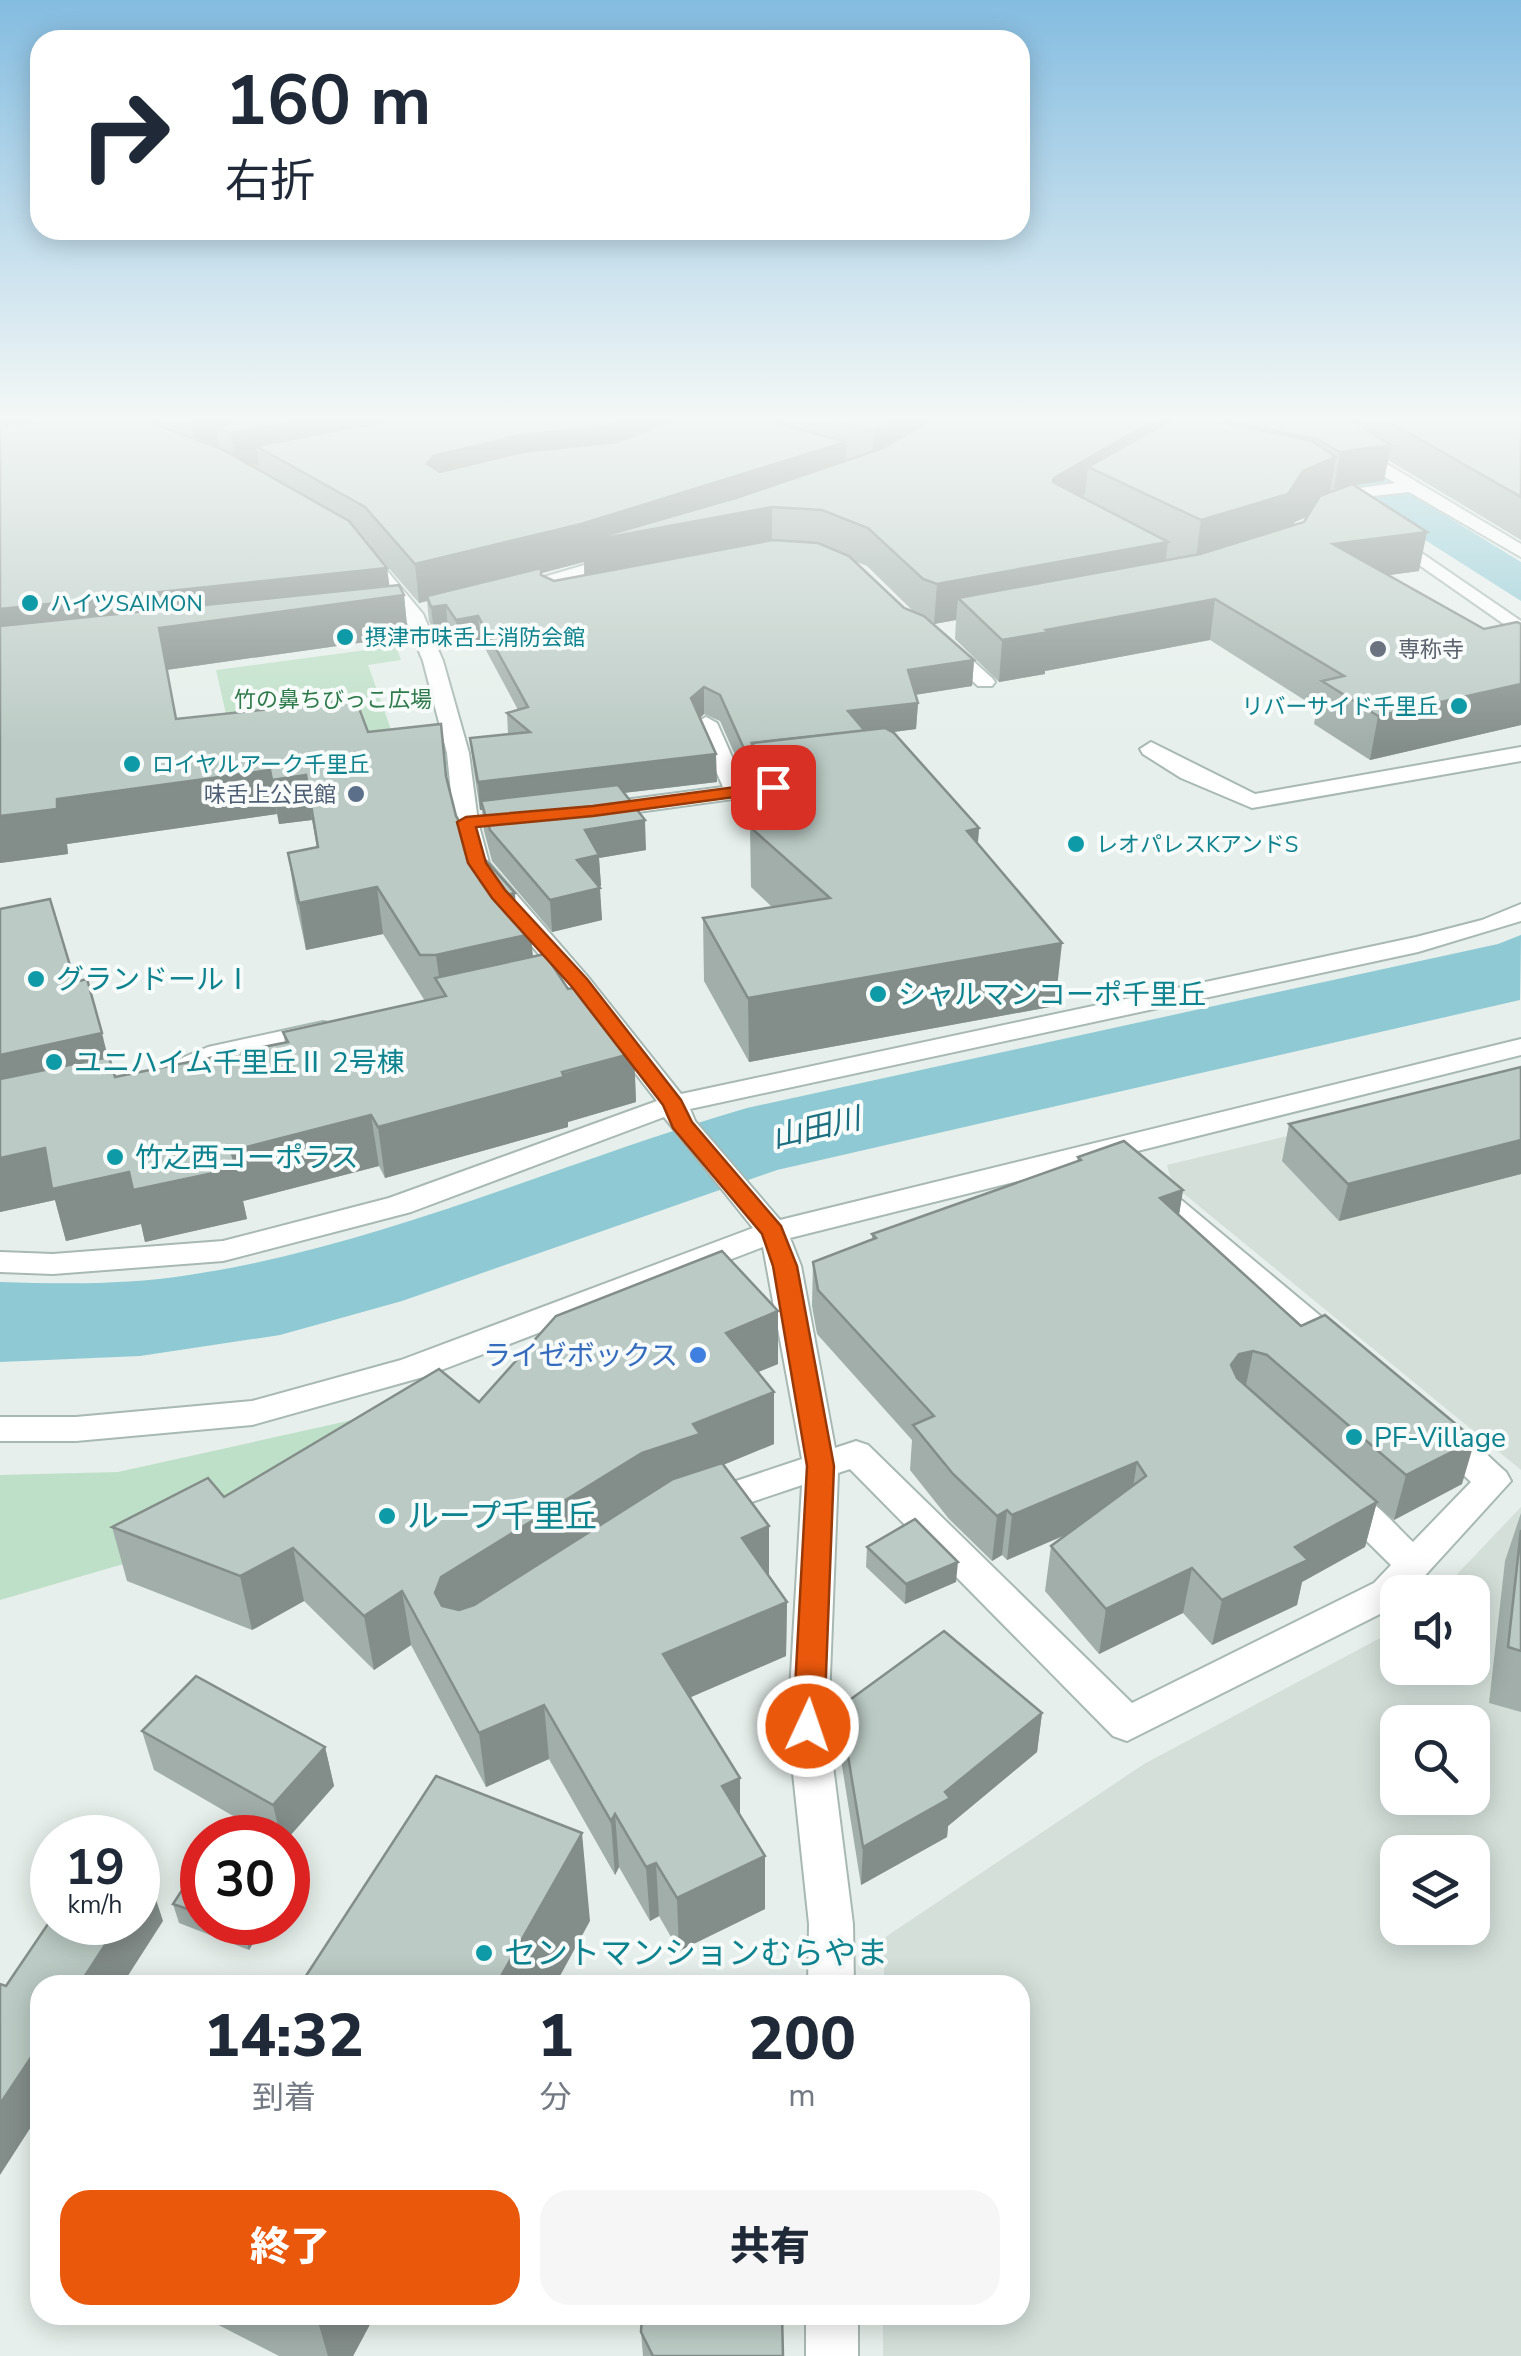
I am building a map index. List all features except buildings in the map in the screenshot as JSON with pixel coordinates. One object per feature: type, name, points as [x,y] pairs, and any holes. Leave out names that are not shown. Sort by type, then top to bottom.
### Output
[{"type":"street","points":[[1375,527],[1521,630]]},
{"type":"street","points":[[1484,527],[1521,552]]},
{"type":"street","points":[[346,542],[362,552],[412,614],[433,661],[475,821],[477,863],[499,894],[580,983],[677,1114],[773,1232],[785,1266],[821,1466],[808,1726],[830,1924],[831,1975]]},
{"type":"street","points":[[592,590],[492,598],[640,554]]},
{"type":"street","points":[[952,630],[932,634],[984,682]]},
{"type":"street","points":[[706,723],[736,791]]},
{"type":"street","points":[[1151,749],[1188,774],[1252,801],[1521,754]]},
{"type":"street","points":[[574,812],[810,783]]},
{"type":"street","points":[[0,1262],[53,1264],[206,1253],[312,1230],[677,1114],[1418,944],[1491,925],[1521,912]]},
{"type":"street","points":[[545,991],[580,983]]},
{"type":"street","points":[[134,1088],[218,1053],[341,1026]]},
{"type":"street","points":[[0,1428],[76,1429],[252,1413],[411,1369],[773,1232],[1521,1047]]},
{"type":"street","points":[[1102,1149],[1360,1368]]},
{"type":"street","points":[[678,1514],[856,1454],[1127,1724],[1387,1593],[1493,1481],[1419,1418]]},
{"type":"street","points":[[1314,1475],[1414,1564]]},
{"type":"street","points":[[832,2325],[832,2356]]},
{"type":"shaded area","points":[[1521,1080],[1521,1470],[1172,1184],[1167,1165]]},
{"type":"shaded area","points":[[1521,1507],[1521,2356],[883,2356],[883,2325],[1030,2325],[1030,1975],[884,1975],[884,1938],[1144,1764],[1380,1638],[1380,1685],[1490,1685],[1490,1575],[1456,1575]]},
{"type":"green space","name":"竹の鼻ちびっこ広場","points":[[396,646],[401,660],[368,665],[393,735],[235,754],[216,670]]},
{"type":"green space","points":[[393,1411],[161,1553],[0,1600],[0,1475],[118,1472]]},
{"type":"water","points":[[1405,527],[1464,527],[1521,562],[1521,601]]},
{"type":"water","name":"山田川","points":[[1521,935],[1520,1000],[777,1170],[402,1301],[280,1335],[140,1356],[0,1362],[0,1282],[142,1281],[261,1262],[401,1224],[747,1108],[1498,944]]},
{"type":"place","name":"ハイツSAIMON","points":[[30,603]]},
{"type":"place","name":"摂津市味舌上消防会館","points":[[345,637]]},
{"type":"place","name":"専称寺","points":[[1378,649]]},
{"type":"place","name":"リバーサイド千里丘","points":[[1459,706]]},
{"type":"place","name":"ロイヤルアーク千里丘","points":[[132,764]]},
{"type":"place","name":"味舌上公民館","points":[[356,794]]},
{"type":"place","name":"レオパレスKアンドS","points":[[1076,844]]},
{"type":"place","name":"グランドールⅠ","points":[[36,979]]},
{"type":"place","name":"シャルマンコーポ千里丘","points":[[878,994]]},
{"type":"place","name":"ユニハイム千里丘Ⅱ 2号棟","points":[[54,1062]]},
{"type":"place","name":"竹之西コーポラス","points":[[115,1157]]},
{"type":"place","name":"ライゼボックス","points":[[698,1355]]},
{"type":"place","name":"PF-Village","points":[[1354,1437]]},
{"type":"place","name":"ループ千里丘","points":[[387,1516]]},
{"type":"place","name":"セントマンションむらやま","points":[[484,1953]]},
{"type":"route","points":[[773,787],[593,811],[466,822],[477,863],[499,894],[580,983],[674,1104],[681,1124],[773,1232],[785,1266],[821,1466],[808,1726]]}]
